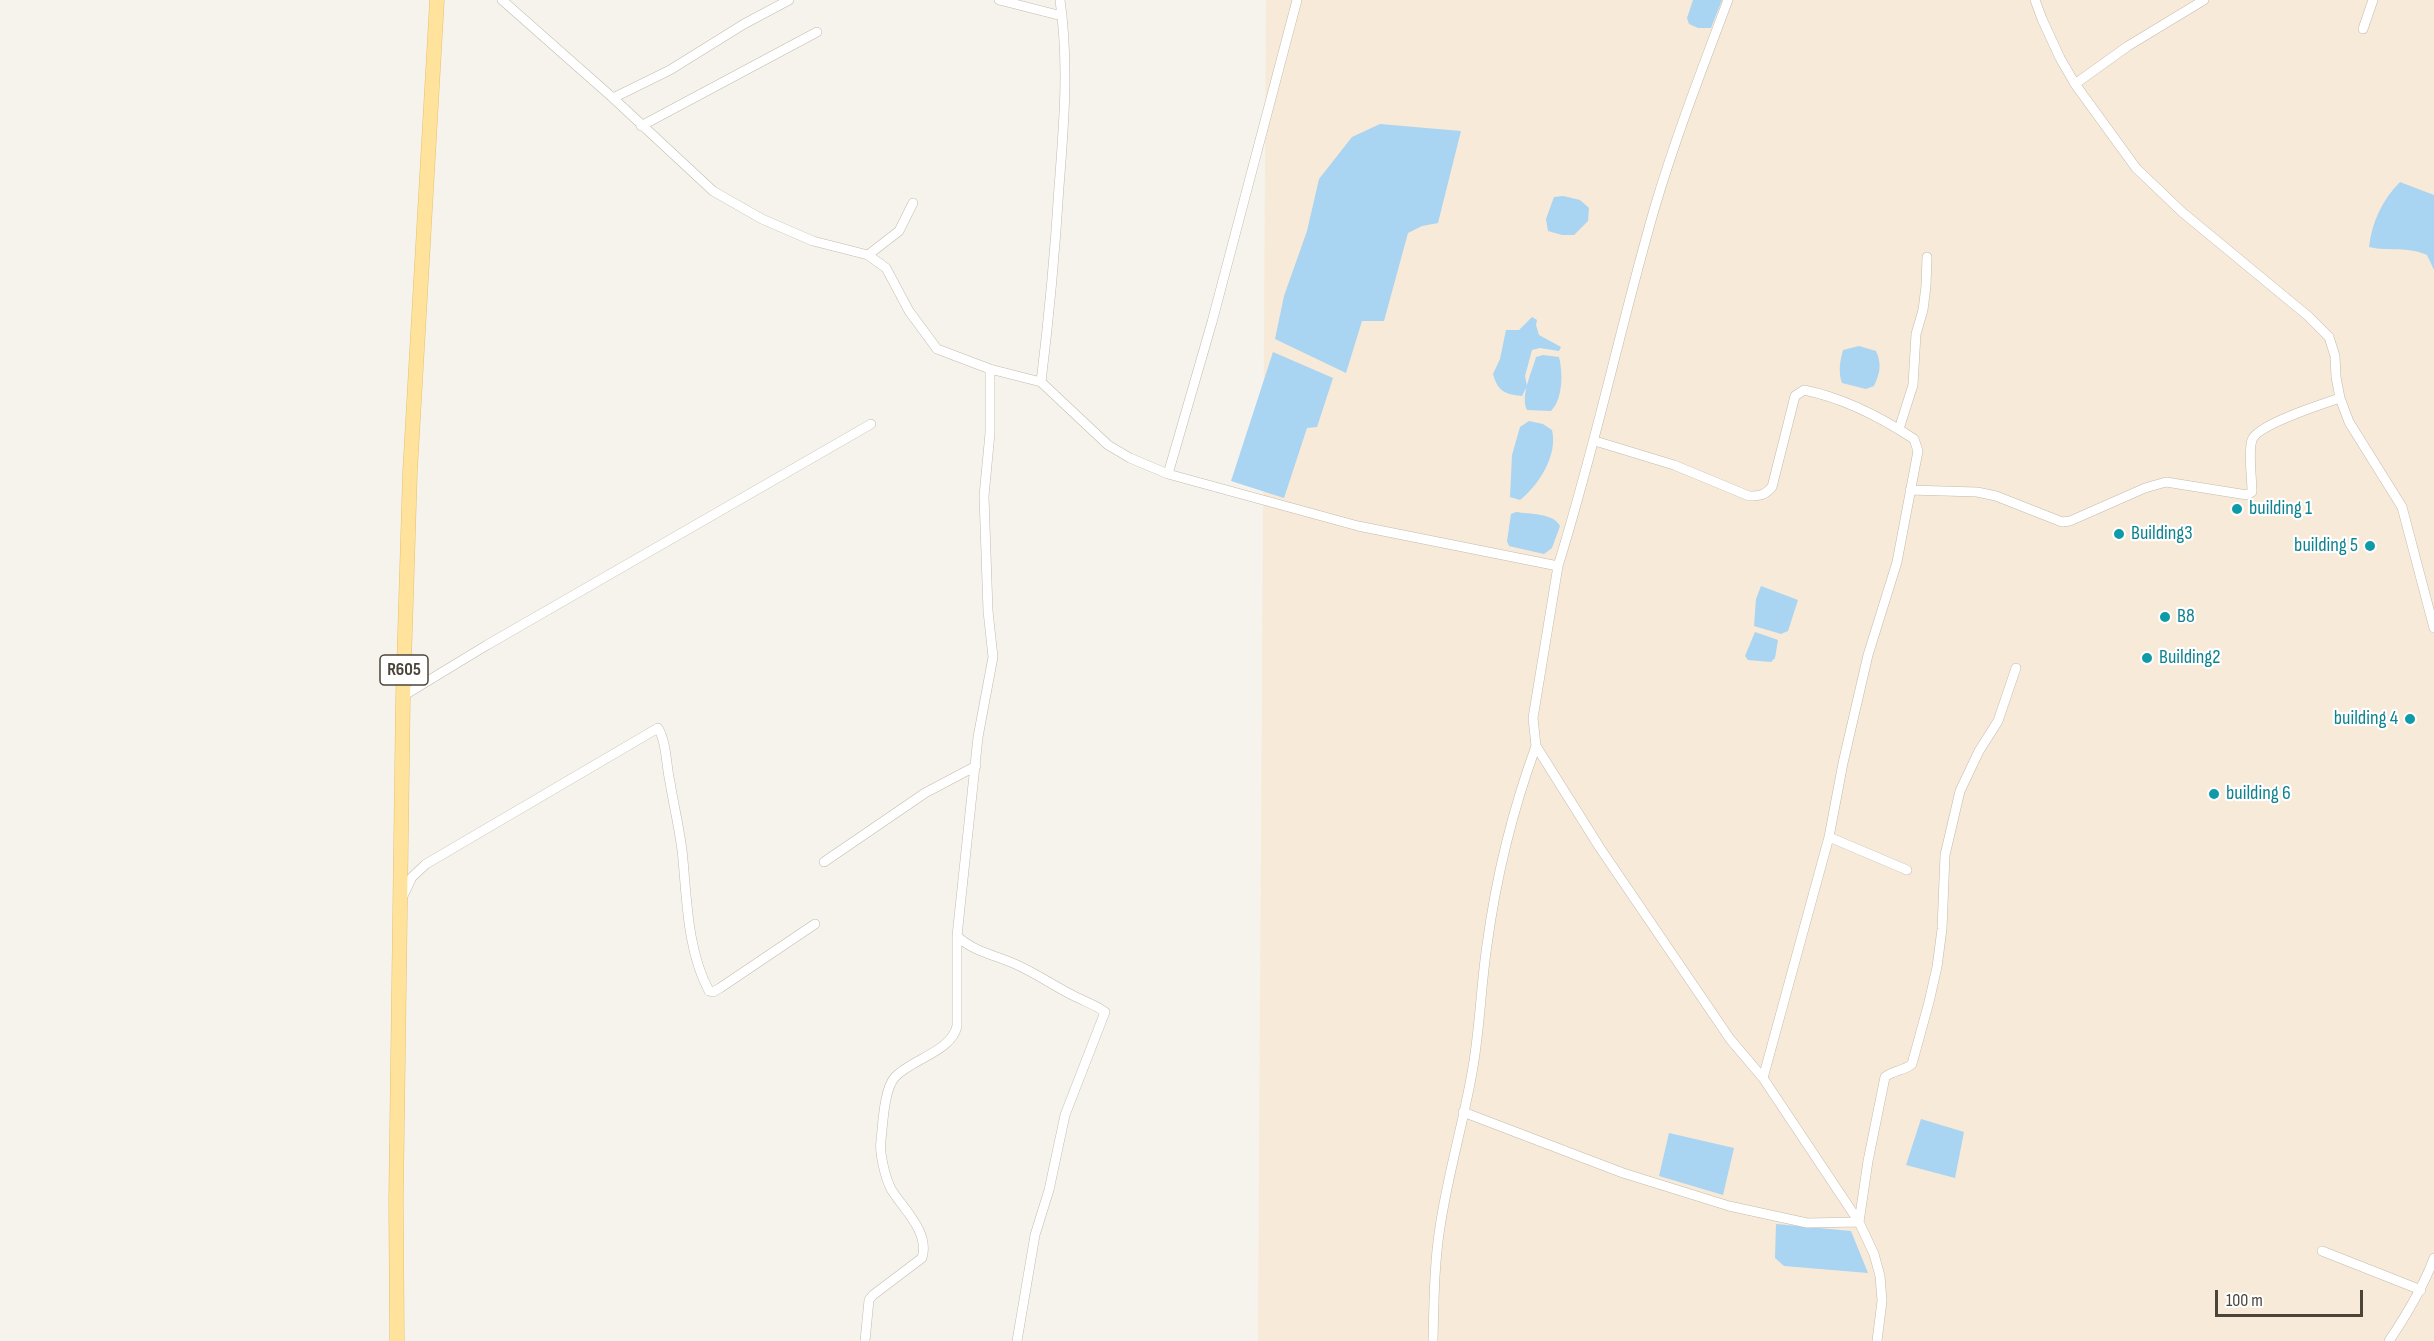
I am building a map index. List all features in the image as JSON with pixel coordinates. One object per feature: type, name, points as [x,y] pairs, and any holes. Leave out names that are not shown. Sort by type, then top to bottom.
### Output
[{"type":"main road","name":"R605","points":[[397,1341],[396,1200],[403,696],[410,472],[437,0]]},
{"type":"street","points":[[502,0],[613,98],[712,191],[762,219],[813,241],[868,255],[886,268],[909,311],[937,349],[990,369],[1041,382],[1108,445],[1130,458],[1168,474],[1358,526],[1558,566]]},
{"type":"street","points":[[613,98],[670,70],[744,24],[789,0]]},
{"type":"street","points":[[999,0],[1062,16]]},
{"type":"street","points":[[1041,382],[1053,268],[1065,97],[1066,46],[1060,0]]},
{"type":"street","points":[[1168,474],[1212,322],[1297,0]]},
{"type":"street","points":[[1432,1341],[1440,1228],[1482,1011],[1487,946],[1497,888],[1523,783],[1536,746],[1533,718],[1558,566],[1595,441],[1655,207],[1728,0]]},
{"type":"street","points":[[2036,0],[2055,49],[2075,84],[2136,168],[2182,212],[2300,308],[2329,337],[2335,356],[2340,398],[2349,422],[2402,507],[2434,628]]},
{"type":"street","points":[[2075,84],[2128,46],[2204,0]]},
{"type":"street","points":[[2363,29],[2373,0]]},
{"type":"street","points":[[642,126],[817,32]]},
{"type":"street","points":[[868,255],[899,231],[913,203]]},
{"type":"street","points":[[1899,429],[1912,385],[1916,334],[1923,310],[1926,286],[1927,257]]},
{"type":"street","points":[[865,1341],[869,1300],[922,1258],[924,1250],[915,1223],[890,1187],[880,1144],[887,1098],[894,1078],[915,1062],[949,1042],[955,1036],[957,1026],[957,936],[981,721],[993,657],[988,611],[984,496],[990,433],[990,369]]},
{"type":"street","points":[[1595,441],[1674,465],[1749,496],[1765,495],[1772,487],[1795,396],[1804,390],[1828,395],[1870,412],[1914,439],[1918,451],[1897,562],[1868,655],[1843,763],[1829,837],[1763,1078]]},
{"type":"street","points":[[1910,490],[1977,492],[1996,496],[2062,522],[2166,482],[2247,495],[2252,492],[2251,446],[2252,439],[2257,432],[2295,414],[2340,398]]},
{"type":"street","points":[[403,696],[487,645],[871,424]]},
{"type":"street","points":[[1859,1222],[1868,1161],[1886,1077],[1893,1071],[1905,1070],[1912,1064],[1929,1002],[1942,929],[1945,855],[1960,791],[1979,751],[1998,721],[2016,668]]},
{"type":"street","points":[[399,903],[412,877],[426,864],[658,728],[666,758],[683,858],[691,933],[703,979],[709,991],[713,992],[720,988],[814,924]]},
{"type":"street","points":[[1536,746],[1600,848],[1730,1040],[1763,1078],[1859,1222],[1874,1254],[1880,1276],[1881,1301],[1877,1341]]},
{"type":"street","points":[[824,862],[925,793],[976,766]]},
{"type":"street","points":[[1829,837],[1907,870]]},
{"type":"street","points":[[957,936],[964,943],[1015,964],[1076,997],[1098,1006],[1105,1012],[1065,1115],[1048,1196],[1035,1235],[1017,1341]]},
{"type":"street","points":[[1464,1112],[1623,1173],[1729,1206],[1807,1223],[1859,1222]]},
{"type":"street","points":[[2322,1251],[2421,1290]]},
{"type":"street","points":[[2389,1341],[2421,1290],[2434,1258]]},
{"type":"shaded area","points":[[1266,0],[2434,0],[2434,1341],[1258,1341]]},
{"type":"water","points":[[1693,0],[1722,0],[1711,28],[1698,28],[1689,24],[1687,18]]},
{"type":"water","points":[[1380,124],[1461,131],[1438,223],[1422,226],[1408,233],[1384,321],[1362,321],[1346,373],[1275,339],[1284,296],[1307,231],[1319,179],[1352,137]]},
{"type":"water","points":[[2400,182],[2434,195],[2434,270],[2427,255],[2420,252],[2369,247],[2379,212],[2388,196]]},
{"type":"water","points":[[1563,196],[1580,200],[1589,208],[1588,221],[1574,235],[1562,235],[1548,231],[1546,219],[1554,197]]},
{"type":"water","points":[[1532,317],[1537,320],[1539,335],[1561,347],[1559,351],[1540,348],[1532,350],[1525,376],[1527,386],[1522,396],[1511,394],[1503,391],[1497,385],[1493,374],[1500,359],[1506,330],[1519,330]]},
{"type":"water","points":[[1859,346],[1876,351],[1880,364],[1874,386],[1866,389],[1842,383],[1840,375],[1843,350]]},
{"type":"water","points":[[1273,352],[1333,378],[1317,427],[1307,428],[1284,498],[1231,481]]},
{"type":"water","points":[[1543,355],[1559,357],[1561,378],[1558,400],[1551,411],[1527,410],[1525,398],[1527,384],[1536,357]]},
{"type":"water","points":[[1529,421],[1543,424],[1552,430],[1552,449],[1550,459],[1540,478],[1520,500],[1510,497],[1512,455],[1520,427]]},
{"type":"water","points":[[1516,512],[1541,515],[1557,522],[1560,526],[1552,548],[1544,554],[1509,546],[1507,541],[1511,514]]},
{"type":"water","points":[[1761,586],[1798,600],[1788,631],[1781,634],[1754,626],[1756,599]]},
{"type":"water","points":[[1755,632],[1778,640],[1775,658],[1771,662],[1748,660],[1745,656]]},
{"type":"water","points":[[1921,1119],[1964,1132],[1955,1178],[1906,1165]]},
{"type":"water","points":[[1669,1133],[1734,1148],[1723,1195],[1659,1176]]},
{"type":"water","points":[[1776,1224],[1851,1231],[1868,1273],[1784,1266],[1775,1258]]},
{"type":"place","name":"building 1","points":[[2237,509]]},
{"type":"place","name":"Building3","points":[[2119,534]]},
{"type":"place","name":"building 5","points":[[2370,546]]},
{"type":"place","name":"B8","points":[[2165,617]]},
{"type":"place","name":"Building2","points":[[2147,658]]},
{"type":"place","name":"building 4","points":[[2410,719]]},
{"type":"place","name":"building 6","points":[[2214,794]]}]
